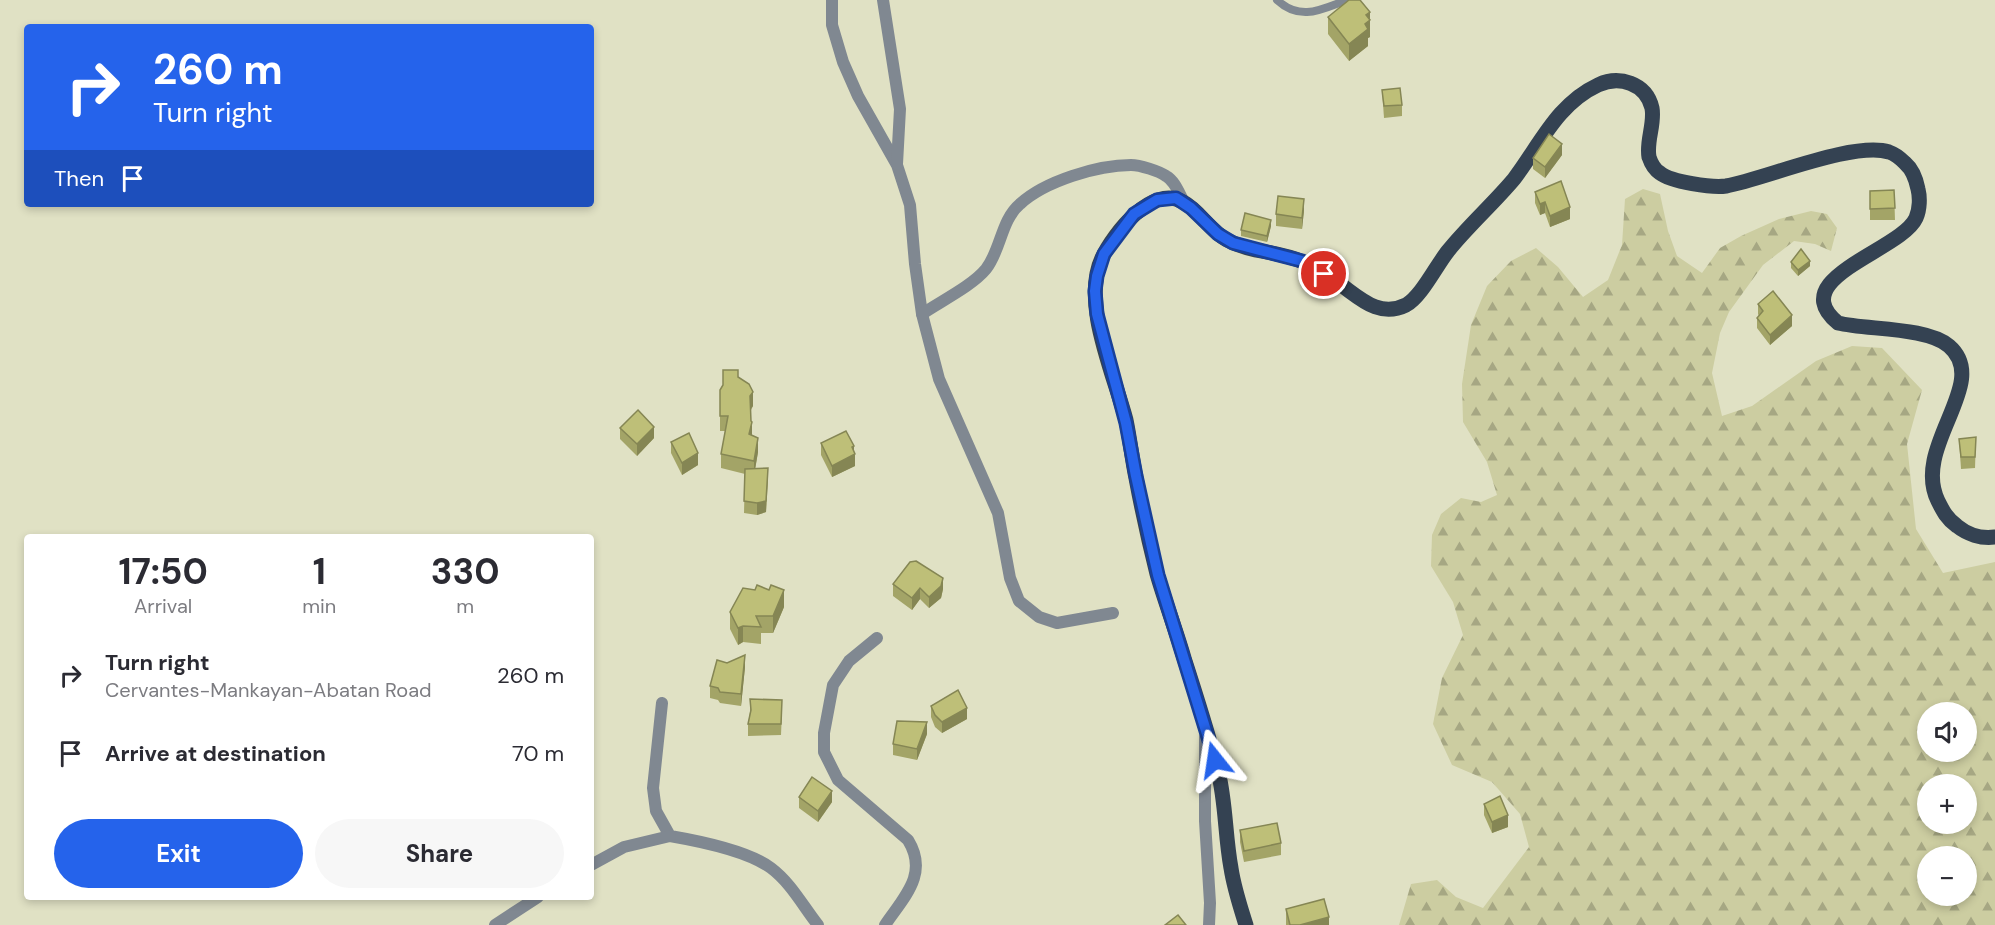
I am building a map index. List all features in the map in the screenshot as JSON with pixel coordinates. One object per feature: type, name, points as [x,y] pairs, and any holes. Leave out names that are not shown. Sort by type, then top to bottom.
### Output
[{"type":"main road","points":[[1246,925],[1231,868],[1220,778],[1158,575],[1126,423],[1097,314],[1095,291],[1104,254],[1134,214],[1157,200],[1176,198],[1184,202],[1209,227],[1233,243],[1302,261],[1338,282],[1352,295],[1373,307],[1388,310],[1403,307],[1418,297],[1428,277],[1448,251],[1510,183],[1560,114],[1577,97],[1600,83],[1612,80],[1637,86],[1649,101],[1653,111],[1649,158],[1656,170],[1666,177],[1721,188],[1825,158],[1867,151],[1889,152],[1906,164],[1917,184],[1920,200],[1916,218],[1904,232],[1888,244],[1837,275],[1825,288],[1823,303],[1830,316],[1838,323],[1925,335],[1950,346],[1961,363],[1963,382],[1946,422],[1932,467],[1935,494],[1947,519],[1975,536],[1995,537]]},
{"type":"street","points":[[832,0],[832,25],[843,62],[858,96],[897,165],[910,205],[922,314],[939,379],[998,513],[1010,578],[1019,602],[1039,617],[1057,623],[1113,613]]},
{"type":"street","points":[[883,0],[900,109],[897,165]]},
{"type":"street","points":[[922,314],[967,286],[987,268],[1007,222],[1018,205],[1043,188],[1083,174],[1133,165],[1164,174],[1172,180],[1184,202]]},
{"type":"street","points":[[877,638],[849,661],[833,685],[824,733],[824,752],[838,780],[908,840],[914,850],[917,861],[916,873],[910,887],[885,925]]},
{"type":"street","points":[[662,703],[653,788],[656,811],[670,836]]},
{"type":"street","points":[[1205,724],[1205,821],[1210,903],[1209,925]]},
{"type":"street","points":[[594,863],[624,847],[670,836],[734,851],[770,868],[789,886],[818,925]]},
{"type":"street","points":[[495,925],[533,900]]},
{"type":"lane","points":[[1277,0],[1284,7],[1308,14],[1347,0]]},
{"type":"green space","points":[[1643,189],[1660,194],[1668,231],[1677,256],[1702,273],[1720,248],[1779,219],[1811,211],[1827,214],[1837,228],[1831,251],[1815,244],[1794,241],[1763,265],[1729,312],[1720,333],[1712,373],[1722,416],[1752,406],[1816,361],[1852,346],[1882,348],[1922,390],[1907,444],[1916,529],[1943,573],[1995,562],[1995,925],[1399,925],[1411,884],[1437,880],[1456,897],[1483,908],[1529,847],[1520,814],[1492,782],[1452,765],[1433,724],[1442,678],[1463,635],[1453,602],[1431,566],[1432,535],[1441,514],[1461,498],[1481,502],[1497,495],[1487,462],[1463,422],[1462,384],[1471,325],[1487,286],[1511,261],[1536,248],[1558,267],[1583,297],[1608,280],[1622,245],[1625,199]]},
{"type":"building","points":[[1349,0],[1360,0],[1370,12],[1366,15],[1370,20],[1365,24],[1368,29],[1349,44],[1328,17]]},
{"type":"building","points":[[1400,88],[1402,105],[1384,106],[1382,90]]},
{"type":"building","points":[[1549,134],[1562,144],[1545,167],[1533,158]]},
{"type":"building","points":[[1561,181],[1570,207],[1550,216],[1545,202],[1540,204],[1535,192]]},
{"type":"building","points":[[1894,190],[1895,208],[1870,209],[1870,191]]},
{"type":"building","points":[[1278,196],[1304,199],[1302,218],[1276,214]]},
{"type":"building","points":[[1245,213],[1271,220],[1267,236],[1241,230]]},
{"type":"building","points":[[1801,249],[1810,261],[1798,270],[1791,262]]},
{"type":"building","points":[[1773,291],[1792,315],[1770,335],[1757,318],[1763,311],[1758,304]]},
{"type":"building","points":[[723,370],[738,370],[738,377],[749,384],[753,392],[750,396],[752,422],[749,434],[758,438],[754,461],[721,454],[728,416],[720,416]]},
{"type":"building","points":[[638,410],[654,427],[637,444],[620,428]]},
{"type":"building","points":[[846,431],[854,446],[852,447],[855,454],[832,466],[821,443]]},
{"type":"building","points":[[689,433],[698,453],[682,463],[671,442]]},
{"type":"building","points":[[1976,437],[1975,457],[1961,457],[1959,439]]},
{"type":"building","points":[[768,468],[766,501],[757,503],[744,501],[745,469]]},
{"type":"building","points":[[916,561],[943,578],[941,586],[929,597],[920,588],[912,598],[893,584],[910,562]]},
{"type":"building","points":[[757,585],[769,590],[771,585],[784,590],[773,616],[756,616],[761,627],[738,628],[730,612],[743,588],[755,590]]},
{"type":"building","points":[[745,655],[741,694],[720,692],[718,688],[710,686],[717,660],[727,663]]},
{"type":"building","points":[[958,690],[967,708],[942,722],[935,715],[931,706]]},
{"type":"building","points":[[750,699],[782,700],[781,724],[748,724],[751,710]]},
{"type":"building","points":[[897,721],[927,722],[917,749],[893,744]]},
{"type":"building","points":[[812,777],[832,791],[818,811],[799,797]]},
{"type":"building","points":[[1500,796],[1508,815],[1492,822],[1484,804]]},
{"type":"building","points":[[1277,823],[1281,843],[1244,851],[1240,830]]},
{"type":"building","points":[[1324,899],[1329,917],[1300,925],[1290,925],[1286,909]]},
{"type":"building","points":[[1178,915],[1186,925],[1165,925]]},
{"type":"route","points":[[1215,760],[1158,575],[1126,423],[1097,314],[1095,291],[1097,276],[1104,254],[1134,214],[1157,200],[1167,198],[1176,198],[1184,202],[1209,227],[1233,243],[1302,261],[1324,274]]}]
